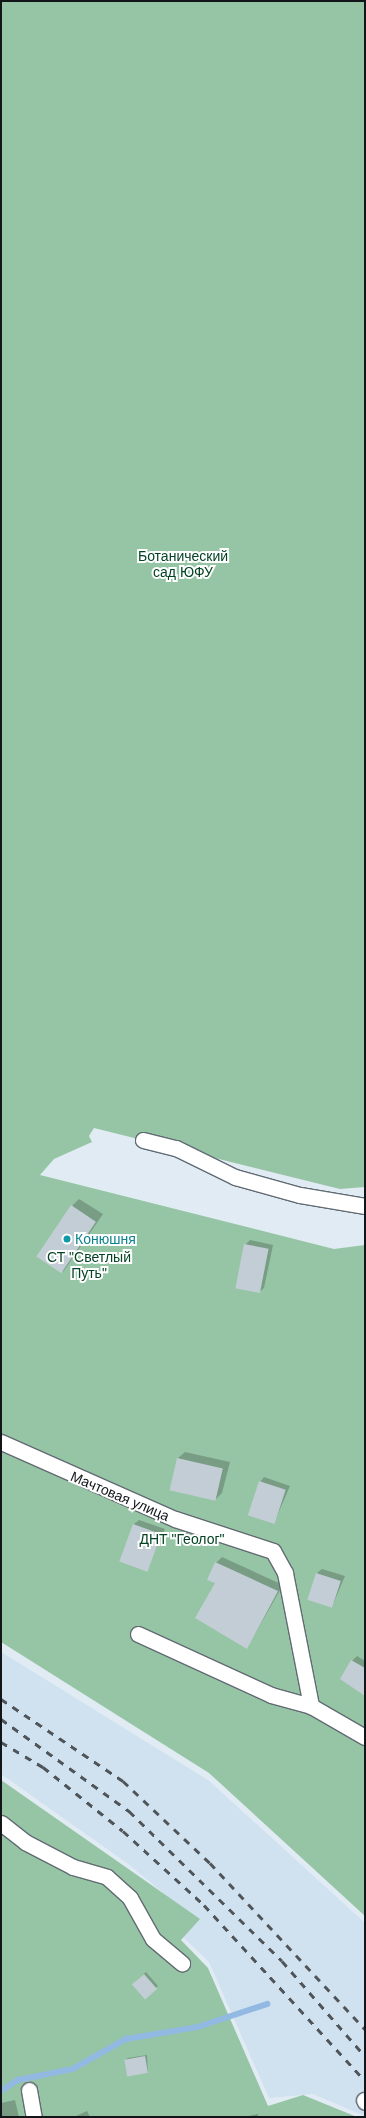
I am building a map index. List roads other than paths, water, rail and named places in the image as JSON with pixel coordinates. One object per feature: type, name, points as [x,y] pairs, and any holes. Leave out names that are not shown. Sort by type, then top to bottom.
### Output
[{"type":"street","points":[[143,1140],[176,1148],[235,1177],[300,1195],[365,1206]]},
{"type":"street","name":"Мачтовая улица","points":[[1,1442],[175,1519],[273,1551],[285,1573],[311,1706]]},
{"type":"street","points":[[138,1634],[271,1695],[311,1706],[365,1737]]},
{"type":"street","points":[[1,1823],[25,1842],[73,1867],[107,1877],[130,1898],[153,1939],[182,1963]]},
{"type":"street","points":[[29,2090],[34,2117]]},
{"type":"waterway","points":[[1,2091],[18,2080],[73,2069],[126,2039],[198,2027],[267,2004]]},
{"type":"railway","points":[[1,1699],[123,1781],[210,1863],[365,2029]]},
{"type":"railway","points":[[1,1719],[129,1811],[282,1961],[365,2056]]},
{"type":"railway","points":[[1,1742],[43,1767],[123,1831],[204,1905],[365,2081]]},
{"type":"place","name":"Конюшня","points":[[67,1239]]},
{"type":"park label","name":"Ботанический сад ЮФУ","points":[[183,564]]},
{"type":"park label","name":"СТ \"Светлый Путь\"","points":[[89,1266]]},
{"type":"park label","name":"ДНТ \"Геолог\"","points":[[182,1539]]}]
